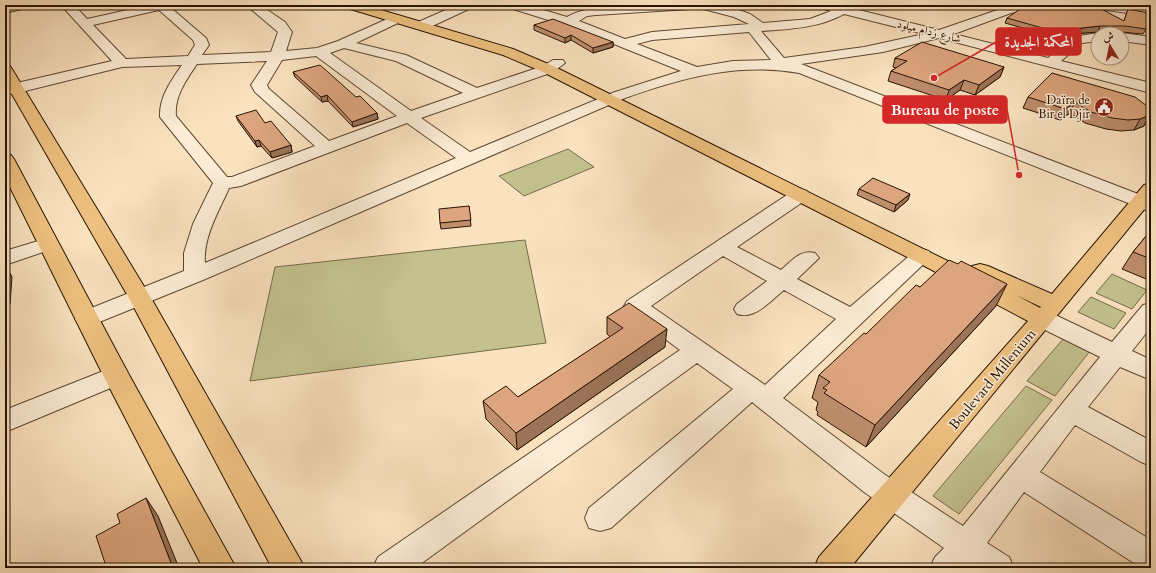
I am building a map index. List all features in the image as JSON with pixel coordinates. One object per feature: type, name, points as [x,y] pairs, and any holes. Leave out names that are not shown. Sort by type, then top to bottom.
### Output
[{"type":"main road","points":[[351,5],[396,19],[427,24]]},
{"type":"main road","points":[[372,5],[553,66],[800,195],[922,256],[1049,311]]},
{"type":"main road","points":[[5,69],[11,88],[140,298],[289,568]]},
{"type":"main road","points":[[615,98],[964,264],[1049,311]]},
{"type":"main road","points":[[8,173],[48,244],[116,375],[220,568]]},
{"type":"main road","name":"Boulevard Millenium","points":[[830,568],[1049,311],[1147,199]]},
{"type":"street","points":[[5,9],[22,5]]},
{"type":"street","points":[[67,5],[122,63]]},
{"type":"street","points":[[84,23],[163,5],[199,38],[202,45],[178,81],[167,105],[168,117],[222,184]]},
{"type":"street","points":[[252,5],[280,24],[285,32],[277,56],[259,85],[263,92],[326,147]]},
{"type":"street","points":[[427,24],[467,5]]},
{"type":"street","points":[[514,5],[568,22],[696,72]]},
{"type":"street","points":[[568,22],[583,13],[596,11],[689,5]]},
{"type":"street","points":[[704,5],[745,17],[757,24],[753,29]]},
{"type":"street","name":"شارع زدام ميلود","points":[[824,5],[1151,88]]},
{"type":"street","points":[[87,319],[615,98],[668,78],[696,72],[863,52],[941,34],[990,15],[1030,5]]},
{"type":"street","points":[[1098,5],[1151,12]]},
{"type":"street","points":[[623,43],[652,36],[753,29],[811,23],[825,19],[842,10]]},
{"type":"street","points":[[11,88],[122,63],[277,56],[320,52],[343,44],[396,19]]},
{"type":"street","points":[[753,29],[774,63],[802,69],[1147,199]]},
{"type":"street","points":[[1130,37],[1151,41]]},
{"type":"street","points":[[1051,62],[1078,40],[1090,38]]},
{"type":"street","points":[[343,44],[401,58],[475,93]]},
{"type":"street","points":[[320,52],[468,159]]},
{"type":"street","points":[[222,184],[235,182],[408,117],[553,66]]},
{"type":"street","points":[[195,275],[194,253],[203,224],[222,184]]},
{"type":"street","points":[[800,195],[635,306],[758,394],[892,496],[998,568]]},
{"type":"street","points":[[5,258],[48,244]]},
{"type":"street","points":[[722,247],[852,318]]},
{"type":"street","points":[[600,518],[852,318],[922,256]]},
{"type":"street","points":[[745,309],[783,280],[808,258]]},
{"type":"street","points":[[1049,311],[1117,354],[1151,371]]},
{"type":"street","points":[[946,568],[966,546],[1071,410],[1151,311]]},
{"type":"street","points":[[389,568],[696,351]]},
{"type":"street","points":[[5,421],[116,375]]},
{"type":"street","points":[[1071,410],[1151,454]]},
{"type":"street","points":[[1021,475],[1151,557]]},
{"type":"shaded area","points":[[568,149],[594,167],[524,196],[499,176]]},
{"type":"shaded area","points":[[525,240],[546,343],[250,381],[275,267]]},
{"type":"shaded area","points":[[1112,274],[1147,290],[1132,309],[1096,293]]},
{"type":"shaded area","points":[[1091,297],[1126,313],[1114,329],[1078,312]]},
{"type":"shaded area","points":[[1064,338],[1090,351],[1055,396],[1027,381]]},
{"type":"shaded area","points":[[1026,386],[1052,400],[959,514],[933,496]]},
{"type":"building","points":[[1030,5],[1094,5],[1124,21],[1128,9],[1149,13],[1146,29],[1130,26],[1090,26],[1073,29],[1069,35],[1064,34],[1057,40],[1038,35],[1046,29],[1007,18],[1023,7]]},
{"type":"building","points":[[553,19],[613,42],[593,48],[571,35],[565,38],[534,25]]},
{"type":"building","points":[[922,42],[1004,67],[979,85],[964,80],[949,90],[891,71],[907,61],[895,58]]},
{"type":"building","points":[[320,65],[356,97],[360,96],[377,113],[352,122],[327,95],[321,97],[293,72]]},
{"type":"building","points":[[1052,73],[1135,97],[1147,106],[1150,115],[1140,119],[1128,120],[1112,118],[1091,112],[1075,102],[1065,109],[1028,97]]},
{"type":"building","points":[[256,110],[265,123],[271,121],[291,145],[270,152],[259,140],[255,141],[236,116]]},
{"type":"building","points":[[873,178],[910,194],[896,205],[859,189]]},
{"type":"building","points":[[469,206],[471,220],[440,223],[439,209]]},
{"type":"building","points":[[1151,230],[1151,259],[1133,252]]},
{"type":"building","points":[[949,260],[958,264],[961,261],[1007,284],[875,425],[824,393],[827,390],[823,388],[830,382],[819,375],[864,333],[866,334],[916,285],[920,287]]},
{"type":"building","points":[[10,273],[8,301],[5,301],[5,275]]},
{"type":"building","points":[[629,303],[667,329],[516,433],[483,401],[506,386],[518,397],[623,328],[607,317]]},
{"type":"building","points":[[146,498],[173,568],[96,568],[105,563],[96,536],[120,523],[117,514]]},
{"type":"place","name":"المحكمة الجديدة","points":[[934,78]]},
{"type":"place","name":"Daïra de Bir el Djir","points":[[1104,107]]},
{"type":"place","name":"Bureau de poste","points":[[1019,175]]}]
